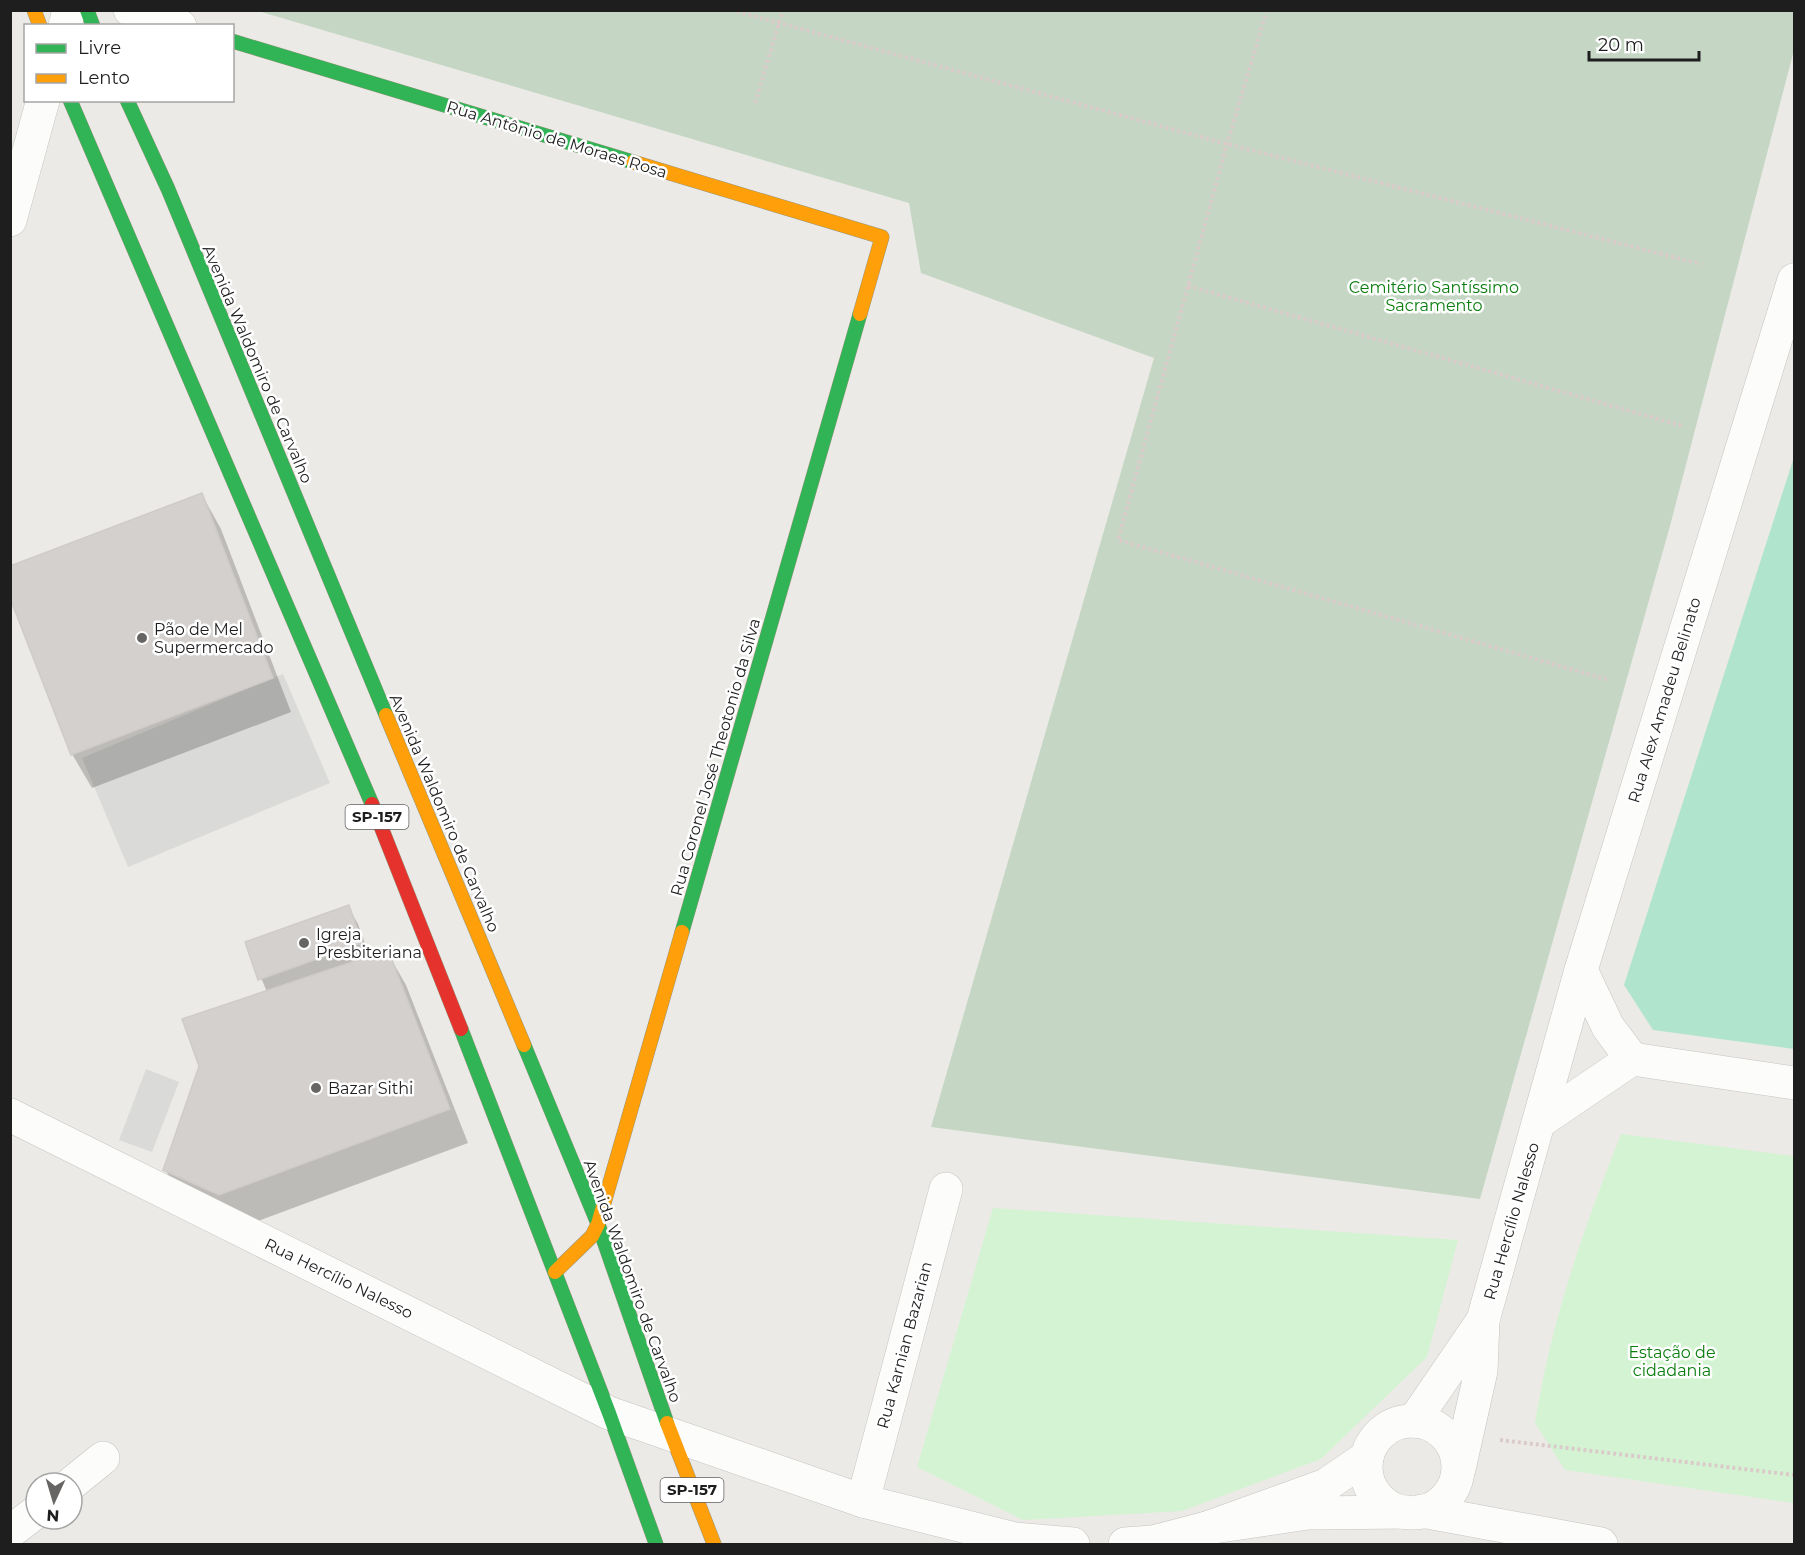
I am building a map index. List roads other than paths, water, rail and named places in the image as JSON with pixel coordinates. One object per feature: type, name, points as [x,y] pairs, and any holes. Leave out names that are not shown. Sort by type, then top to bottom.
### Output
[{"type":"main road","name":"Rua Antônio de Moraes Rosa","points":[[234,42],[882,237]]},
{"type":"main road","name":"SP-157","points":[[71,102],[399,868],[609,1413],[656,1545]]},
{"type":"main road","name":"Avenida Waldomiro de Carvalho","points":[[128,102],[172,200],[598,1224],[671,1436],[714,1545]]},
{"type":"main road","name":"Rua Coronel José Theotonio da Silva","points":[[555,1272],[592,1236],[598,1224],[882,237]]},
{"type":"street","points":[[130,10],[174,24]]},
{"type":"street","points":[[10,220],[42,102]]},
{"type":"street","name":"Rua Alex Amadeu Belinato","points":[[1539,1122],[1581,970],[1794,279]]},
{"type":"street","points":[[1581,970],[1608,1026],[1632,1059]]},
{"type":"street","points":[[1539,1122],[1632,1059],[1794,1083]]},
{"type":"street","name":"Rua Hercílio Nalesso","points":[[10,1115],[609,1413],[863,1501],[1015,1539],[1073,1545]]},
{"type":"street","name":"Rua Hercílio Nalesso","points":[[1483,1320],[1539,1122]]},
{"type":"street","name":"Rua Karnian Bazarian","points":[[863,1501],[946,1189]]},
{"type":"street","points":[[1414,1421],[1483,1320]]},
{"type":"street","points":[[1207,1528],[1308,1513],[1415,1512],[1436,1506],[1447,1497],[1455,1485],[1459,1471],[1481,1371],[1483,1320]]},
{"type":"street","points":[[1459,1471],[1455,1450],[1443,1432],[1429,1424],[1414,1421],[1398,1423],[1384,1430],[1373,1443],[1367,1457],[1366,1473],[1372,1488],[1382,1501],[1394,1509],[1601,1545]]},
{"type":"street","points":[[1125,1545],[1153,1542],[1207,1528],[1326,1485],[1367,1457]]},
{"type":"street","points":[[84,1473],[103,1458]]},
{"type":"street","points":[[10,1532],[24,1521]]},
{"type":"place","name":"Pão de Mel Supermercado","points":[[142,638]]},
{"type":"place","name":"Igreja Presbiteriana","points":[[304,943]]},
{"type":"place","name":"Bazar Sithi","points":[[316,1088]]},
{"type":"park label","name":"Cemitério Santíssimo Sacramento","points":[[1434,296]]},
{"type":"park label","name":"Estação de cidadania","points":[[1672,1361]]}]
